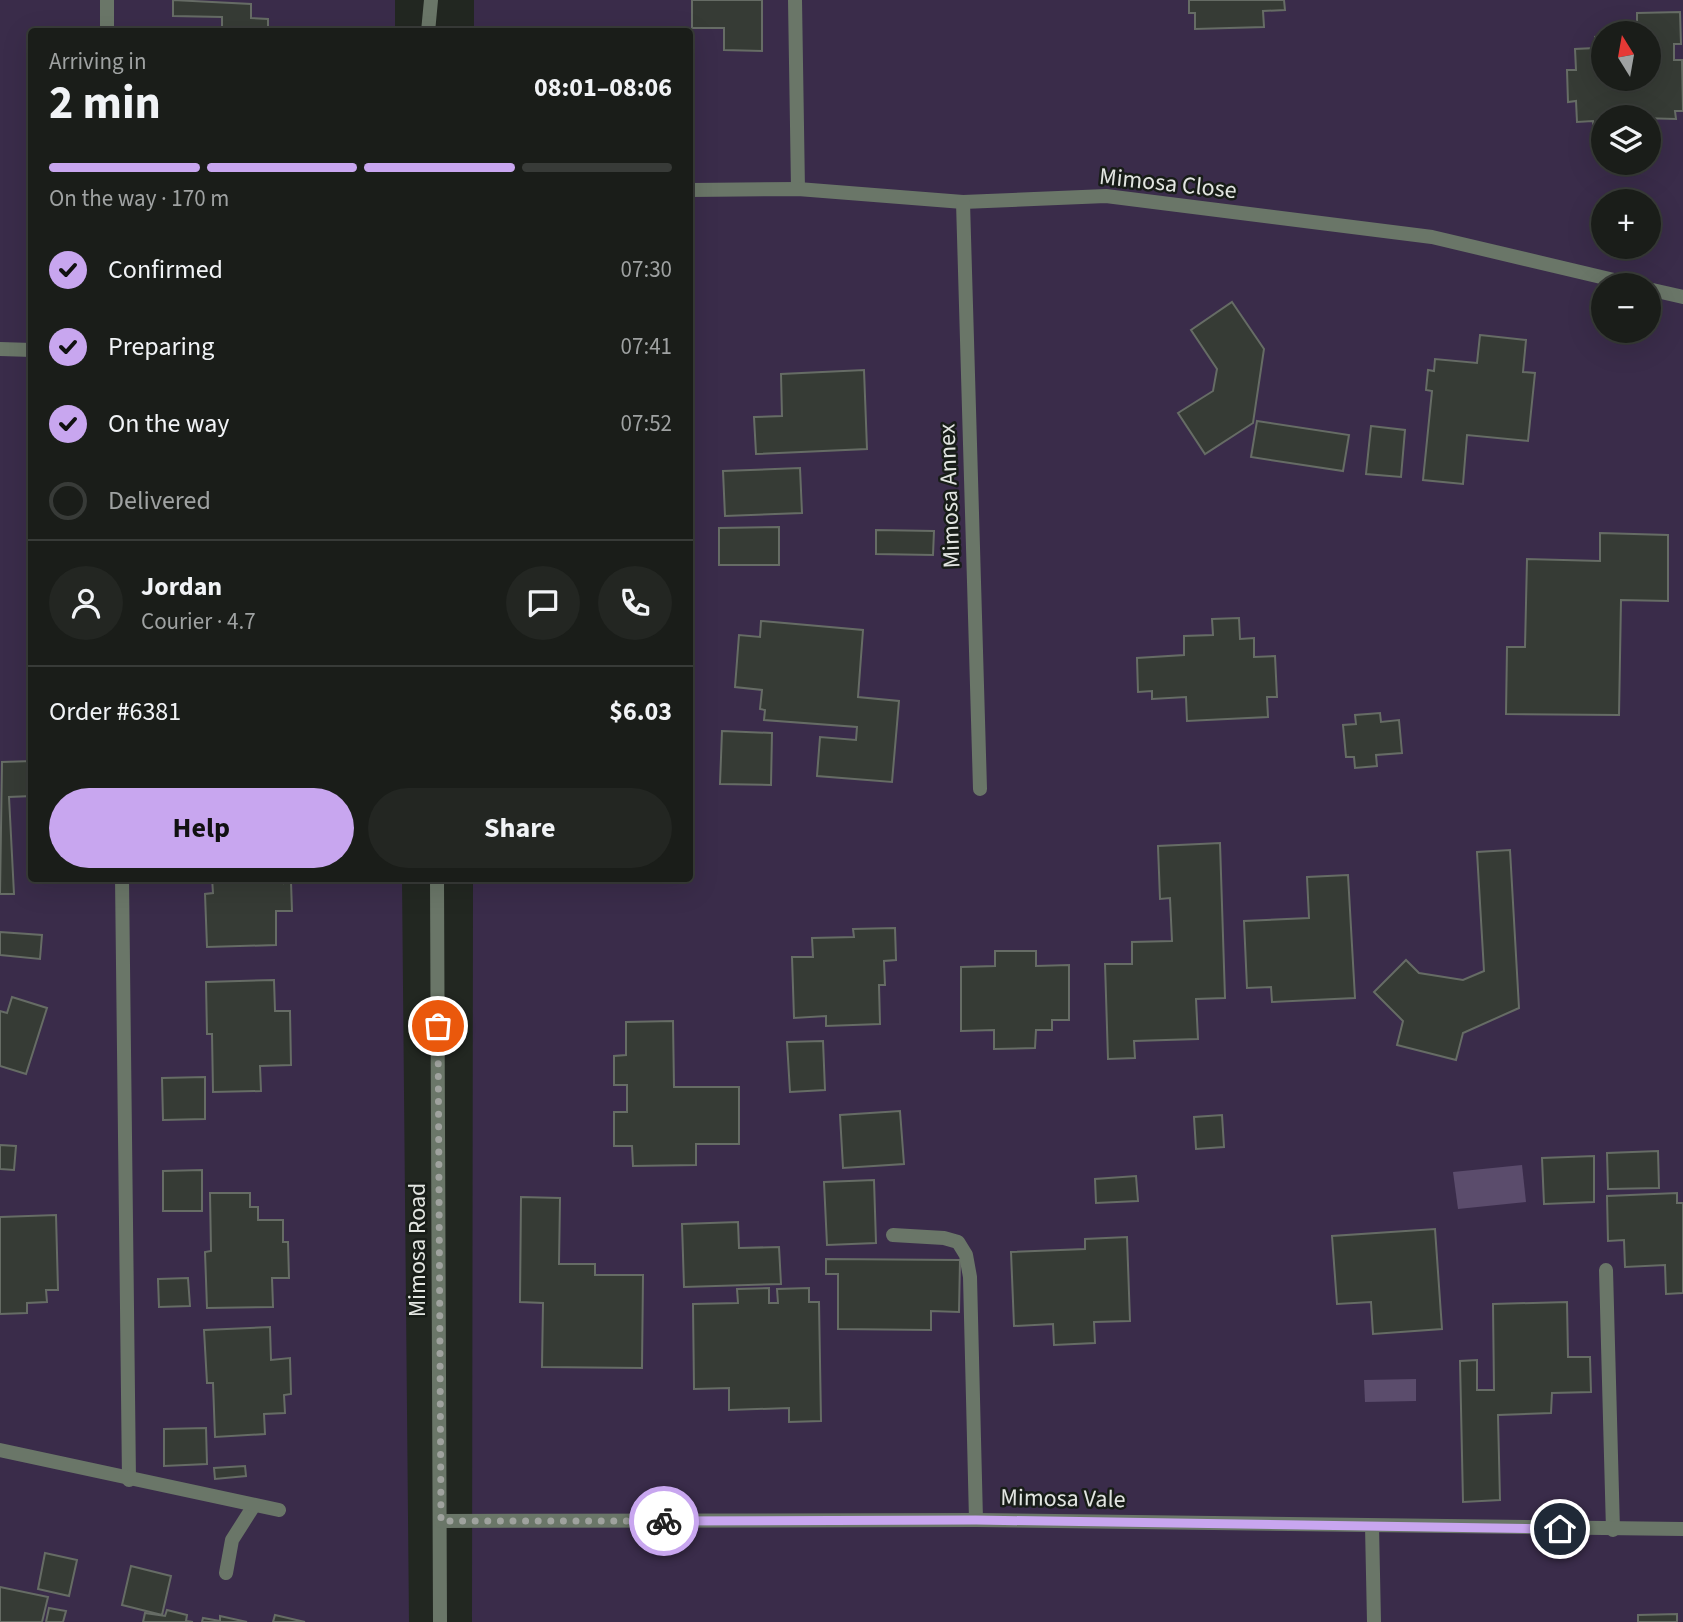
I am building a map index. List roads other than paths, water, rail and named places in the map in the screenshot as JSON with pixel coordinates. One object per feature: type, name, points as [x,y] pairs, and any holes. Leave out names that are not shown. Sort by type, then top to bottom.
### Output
[{"type":"street","points":[[107,0],[107,28]]},
{"type":"street","points":[[428,28],[431,0]]},
{"type":"street","points":[[795,0],[798,188]]},
{"type":"street","name":"Mimosa Close","points":[[693,190],[798,188],[963,202],[1106,196],[1432,237],[1591,275]]},
{"type":"street","name":"Mimosa Annex","points":[[963,202],[980,789]]},
{"type":"street","points":[[1661,292],[1683,297]]},
{"type":"street","points":[[0,349],[28,350]]},
{"type":"street","points":[[122,882],[130,1480]]},
{"type":"street","name":"Mimosa Road","points":[[438,882],[440,1622]]},
{"type":"street","points":[[893,1235],[944,1238],[958,1242],[965,1255],[970,1277],[976,1520]]},
{"type":"street","points":[[1606,1270],[1613,1530]]},
{"type":"street","points":[[0,1451],[253,1507],[279,1510]]},
{"type":"street","points":[[226,1573],[232,1540],[253,1507]]},
{"type":"street","name":"Mimosa Vale","points":[[441,1521],[976,1520],[1683,1529]]},
{"type":"street","points":[[1372,1526],[1374,1622]]}]
